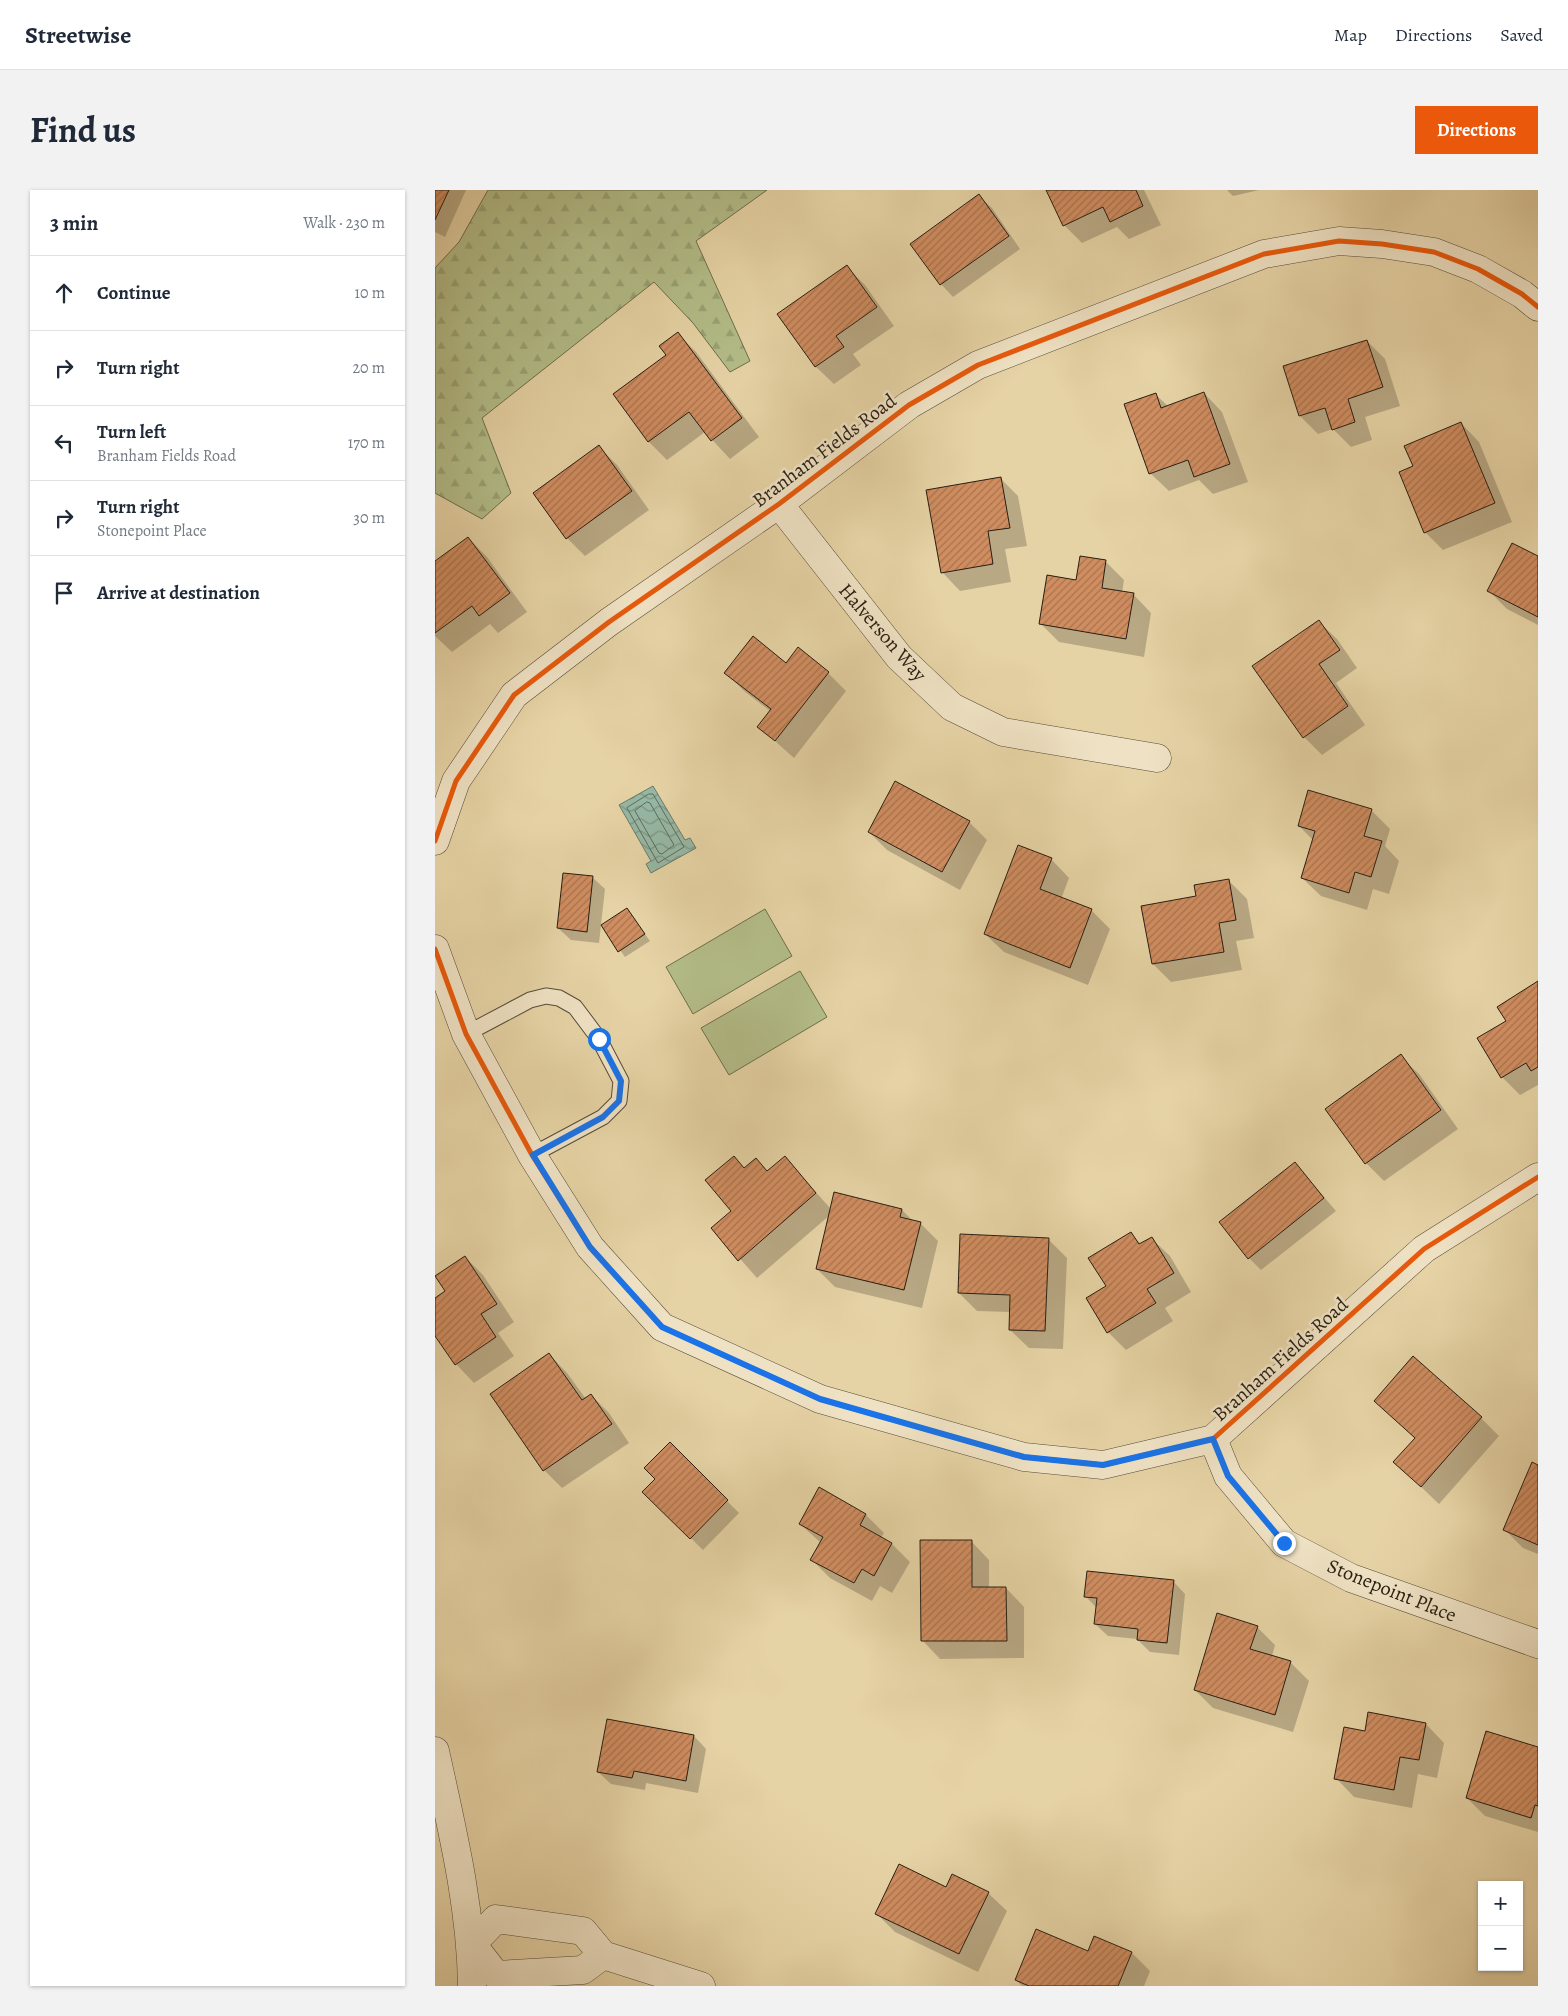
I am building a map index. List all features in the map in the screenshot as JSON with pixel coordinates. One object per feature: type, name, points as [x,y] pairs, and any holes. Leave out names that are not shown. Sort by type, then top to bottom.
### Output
[{"type":"street","name":"Branham Fields Road","points":[[435,840],[456,781],[514,695],[617,616],[779,504],[909,405],[978,365],[1263,254],[1339,241],[1382,244],[1434,252],[1478,269],[1522,294],[1538,307]]},
{"type":"street","name":"Halverson Way","points":[[779,504],[899,657],[952,707],[1003,732],[1157,758]]},
{"type":"street","name":"Branham Fields Road","points":[[435,949],[466,1034],[533,1155],[590,1247],[662,1327],[820,1399],[1024,1457],[1103,1465],[1213,1439],[1424,1249],[1538,1177]]},
{"type":"street","name":"Stonepoint Place","points":[[1213,1439],[1228,1476],[1284,1543],[1351,1578],[1538,1644]]},
{"type":"street","points":[[435,1751],[457,1852],[472,1944],[472,1986]]},
{"type":"street","points":[[472,1944],[496,1919],[583,1931],[603,1955],[701,1986]]},
{"type":"street","points":[[472,1944],[496,1975],[583,1970],[603,1955]]},
{"type":"lane","points":[[466,1034],[530,1000],[546,996],[559,998],[575,1007],[599,1039],[621,1081],[619,1101],[603,1117],[533,1155]]},
{"type":"green space","points":[[488,190],[767,190],[696,241],[750,361],[730,372],[693,323],[654,282],[482,418],[511,493],[482,519],[435,493],[435,268],[459,242]]},
{"type":"green space","points":[[765,909],[792,956],[693,1014],[666,967]]},
{"type":"green space","points":[[800,971],[827,1017],[729,1075],[701,1028]]},
{"type":"water","points":[[653,786],[685,840],[690,838],[696,848],[651,873],[646,864],[651,861],[619,805]]},
{"type":"building","points":[[435,190],[449,190],[435,220]]},
{"type":"building","points":[[1046,190],[1136,190],[1143,206],[1110,222],[1103,207],[1063,226]]},
{"type":"building","points":[[979,194],[1009,236],[940,285],[910,244]]},
{"type":"building","points":[[847,265],[877,307],[836,336],[844,347],[815,367],[777,314]]},
{"type":"building","points":[[678,332],[742,418],[711,441],[689,412],[648,442],[613,394],[666,355],[659,346]]},
{"type":"building","points":[[1367,340],[1383,387],[1348,399],[1355,422],[1332,430],[1325,408],[1299,416],[1283,366]]},
{"type":"building","points":[[1204,392],[1230,464],[1194,477],[1188,460],[1149,474],[1124,404],[1156,393],[1161,408]]},
{"type":"building","points":[[1461,422],[1495,503],[1424,533],[1399,472],[1413,466],[1404,446]]},
{"type":"building","points":[[599,445],[632,491],[566,539],[533,493]]},
{"type":"building","points":[[1001,477],[1010,528],[988,531],[993,564],[941,573],[926,490]]},
{"type":"building","points":[[468,537],[510,593],[479,616],[472,606],[435,633],[435,561]]},
{"type":"building","points":[[1512,543],[1538,556],[1538,617],[1487,591]]},
{"type":"building","points":[[1080,556],[1106,560],[1102,588],[1134,593],[1126,639],[1039,624],[1047,575],[1076,580]]},
{"type":"building","points":[[1319,620],[1340,650],[1319,664],[1348,706],[1303,738],[1252,666]]},
{"type":"building","points":[[753,636],[786,663],[798,647],[829,672],[775,741],[757,727],[771,709],[724,673]]},
{"type":"building","points":[[895,781],[970,821],[942,872],[868,832]]},
{"type":"building","points":[[1308,790],[1372,809],[1364,836],[1382,841],[1371,877],[1355,872],[1349,893],[1301,878],[1315,831],[1298,826]]},
{"type":"building","points":[[1018,845],[1052,858],[1040,889],[1092,909],[1070,968],[984,934]]},
{"type":"building","points":[[563,873],[593,876],[587,932],[557,928]]},
{"type":"building","points":[[1229,879],[1236,920],[1219,923],[1224,952],[1152,964],[1141,906],[1196,896],[1194,885]]},
{"type":"building","points":[[627,908],[645,934],[618,952],[601,925]]},
{"type":"building","points":[[1538,981],[1538,1067],[1531,1071],[1526,1063],[1501,1078],[1477,1038],[1506,1021],[1497,1007]]},
{"type":"building","points":[[1401,1054],[1441,1110],[1365,1164],[1325,1109]]},
{"type":"building","points":[[734,1156],[744,1168],[756,1158],[767,1171],[785,1156],[816,1193],[738,1261],[711,1228],[731,1211],[705,1180]]},
{"type":"building","points":[[1295,1162],[1324,1198],[1248,1259],[1219,1222]]},
{"type":"building","points":[[834,1192],[902,1209],[900,1217],[921,1222],[904,1290],[816,1269]]},
{"type":"building","points":[[1131,1232],[1139,1244],[1152,1237],[1174,1273],[1147,1289],[1156,1303],[1107,1333],[1086,1298],[1106,1286],[1088,1258]]},
{"type":"building","points":[[960,1234],[1049,1238],[1045,1331],[1009,1330],[1010,1295],[958,1293]]},
{"type":"building","points":[[465,1256],[497,1304],[481,1314],[496,1337],[455,1365],[435,1336],[435,1298],[445,1291],[435,1276]]},
{"type":"building","points":[[549,1353],[582,1400],[591,1394],[612,1424],[543,1471],[490,1394]]},
{"type":"building","points":[[1413,1356],[1482,1417],[1421,1487],[1393,1462],[1415,1438],[1374,1401]]},
{"type":"building","points":[[670,1442],[728,1500],[690,1539],[642,1492],[655,1479],[644,1468]]},
{"type":"building","points":[[1532,1462],[1538,1465],[1538,1545],[1503,1530]]},
{"type":"building","points":[[819,1487],[866,1514],[860,1525],[892,1543],[874,1576],[862,1569],[854,1583],[810,1560],[823,1537],[799,1524]]},
{"type":"building","points":[[920,1540],[972,1540],[972,1587],[1006,1587],[1007,1641],[921,1641]]},
{"type":"building","points":[[1087,1571],[1174,1580],[1167,1643],[1137,1640],[1138,1629],[1094,1624],[1097,1598],[1084,1597]]},
{"type":"building","points":[[1217,1613],[1258,1626],[1250,1649],[1291,1661],[1275,1715],[1194,1690]]},
{"type":"building","points":[[1368,1712],[1426,1723],[1419,1760],[1400,1757],[1394,1790],[1334,1779],[1344,1727],[1365,1731]]},
{"type":"building","points":[[607,1719],[694,1735],[686,1781],[634,1771],[632,1778],[597,1772]]},
{"type":"building","points":[[1486,1731],[1538,1747],[1538,1806],[1535,1805],[1531,1818],[1466,1798]]},
{"type":"building","points":[[899,1864],[946,1887],[952,1874],[989,1892],[959,1954],[875,1914]]},
{"type":"building","points":[[1036,1929],[1088,1951],[1094,1936],[1132,1952],[1118,1986],[1029,1986],[1015,1980]]},
{"type":"cycle path","points":[[435,841],[456,781],[514,695],[609,622],[779,504],[909,405],[978,365],[1264,254],[1339,241],[1382,244],[1434,252],[1478,269],[1522,294],[1538,307]]},
{"type":"cycle path","points":[[435,949],[466,1034],[532,1155],[590,1247],[662,1327],[820,1399],[1024,1457],[1103,1465],[1213,1439],[1424,1249],[1538,1177]]},
{"type":"route","points":[[599,1039],[621,1081],[619,1101],[603,1117],[533,1155],[590,1247],[662,1327],[820,1399],[1024,1457],[1103,1465],[1213,1439],[1228,1476],[1284,1543]]}]
